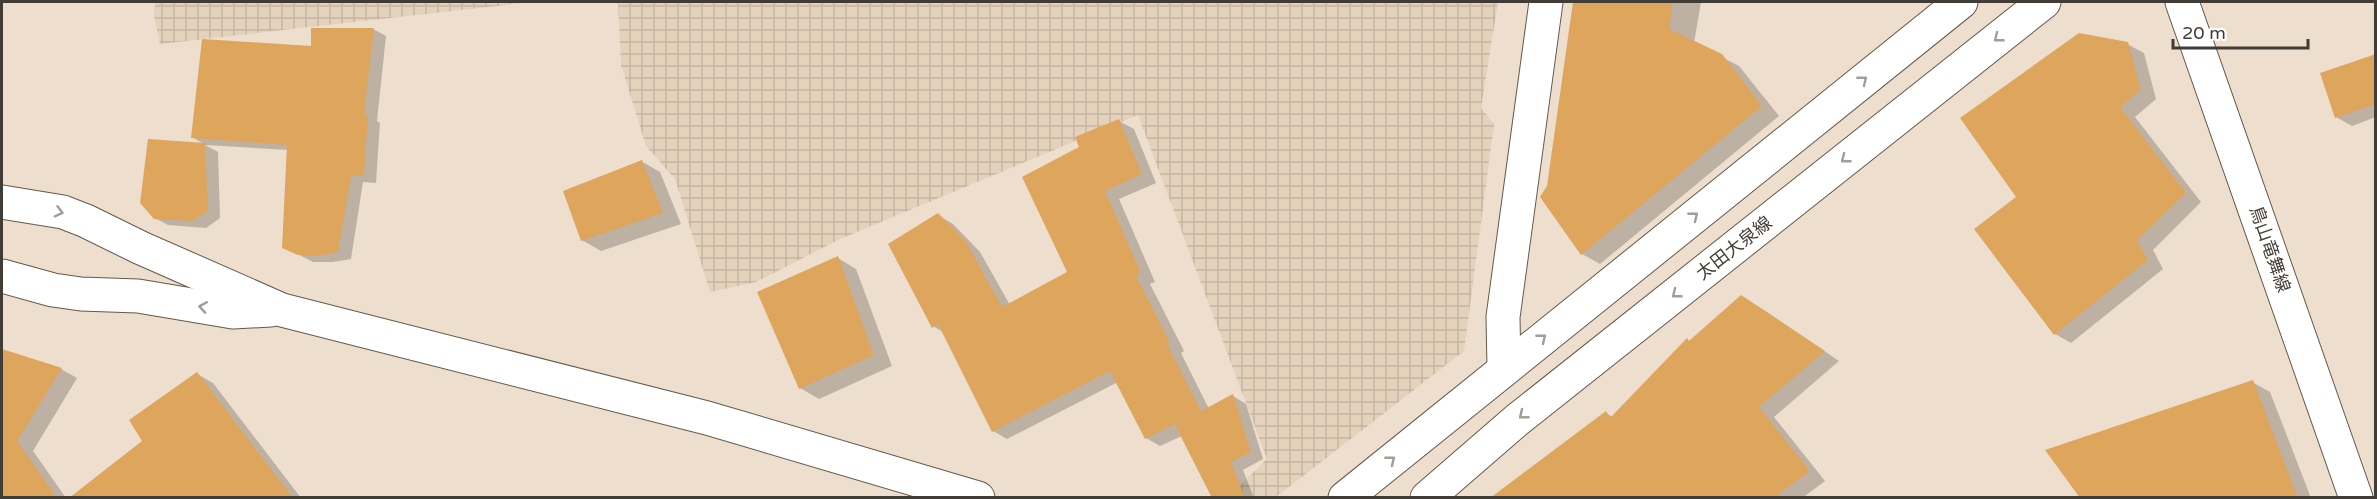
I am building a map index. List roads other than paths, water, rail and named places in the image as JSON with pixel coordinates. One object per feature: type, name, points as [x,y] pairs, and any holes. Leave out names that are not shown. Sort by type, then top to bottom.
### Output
[{"type":"main road","points":[[1504,369],[1503,317],[1546,2]]},
{"type":"main road","points":[[1363,492],[1504,369],[1961,2]]},
{"type":"main road","name":"太田大泉線","points":[[1427,498],[1517,420],[2044,2]]},
{"type":"main road","name":"鳥山竜舞線","points":[[2182,2],[2356,498]]},
{"type":"main road","points":[[2,202],[63,212],[282,310],[707,418],[978,498]]},
{"type":"main road","points":[[2,276],[53,290],[81,294],[138,296],[233,312],[282,310]]}]
